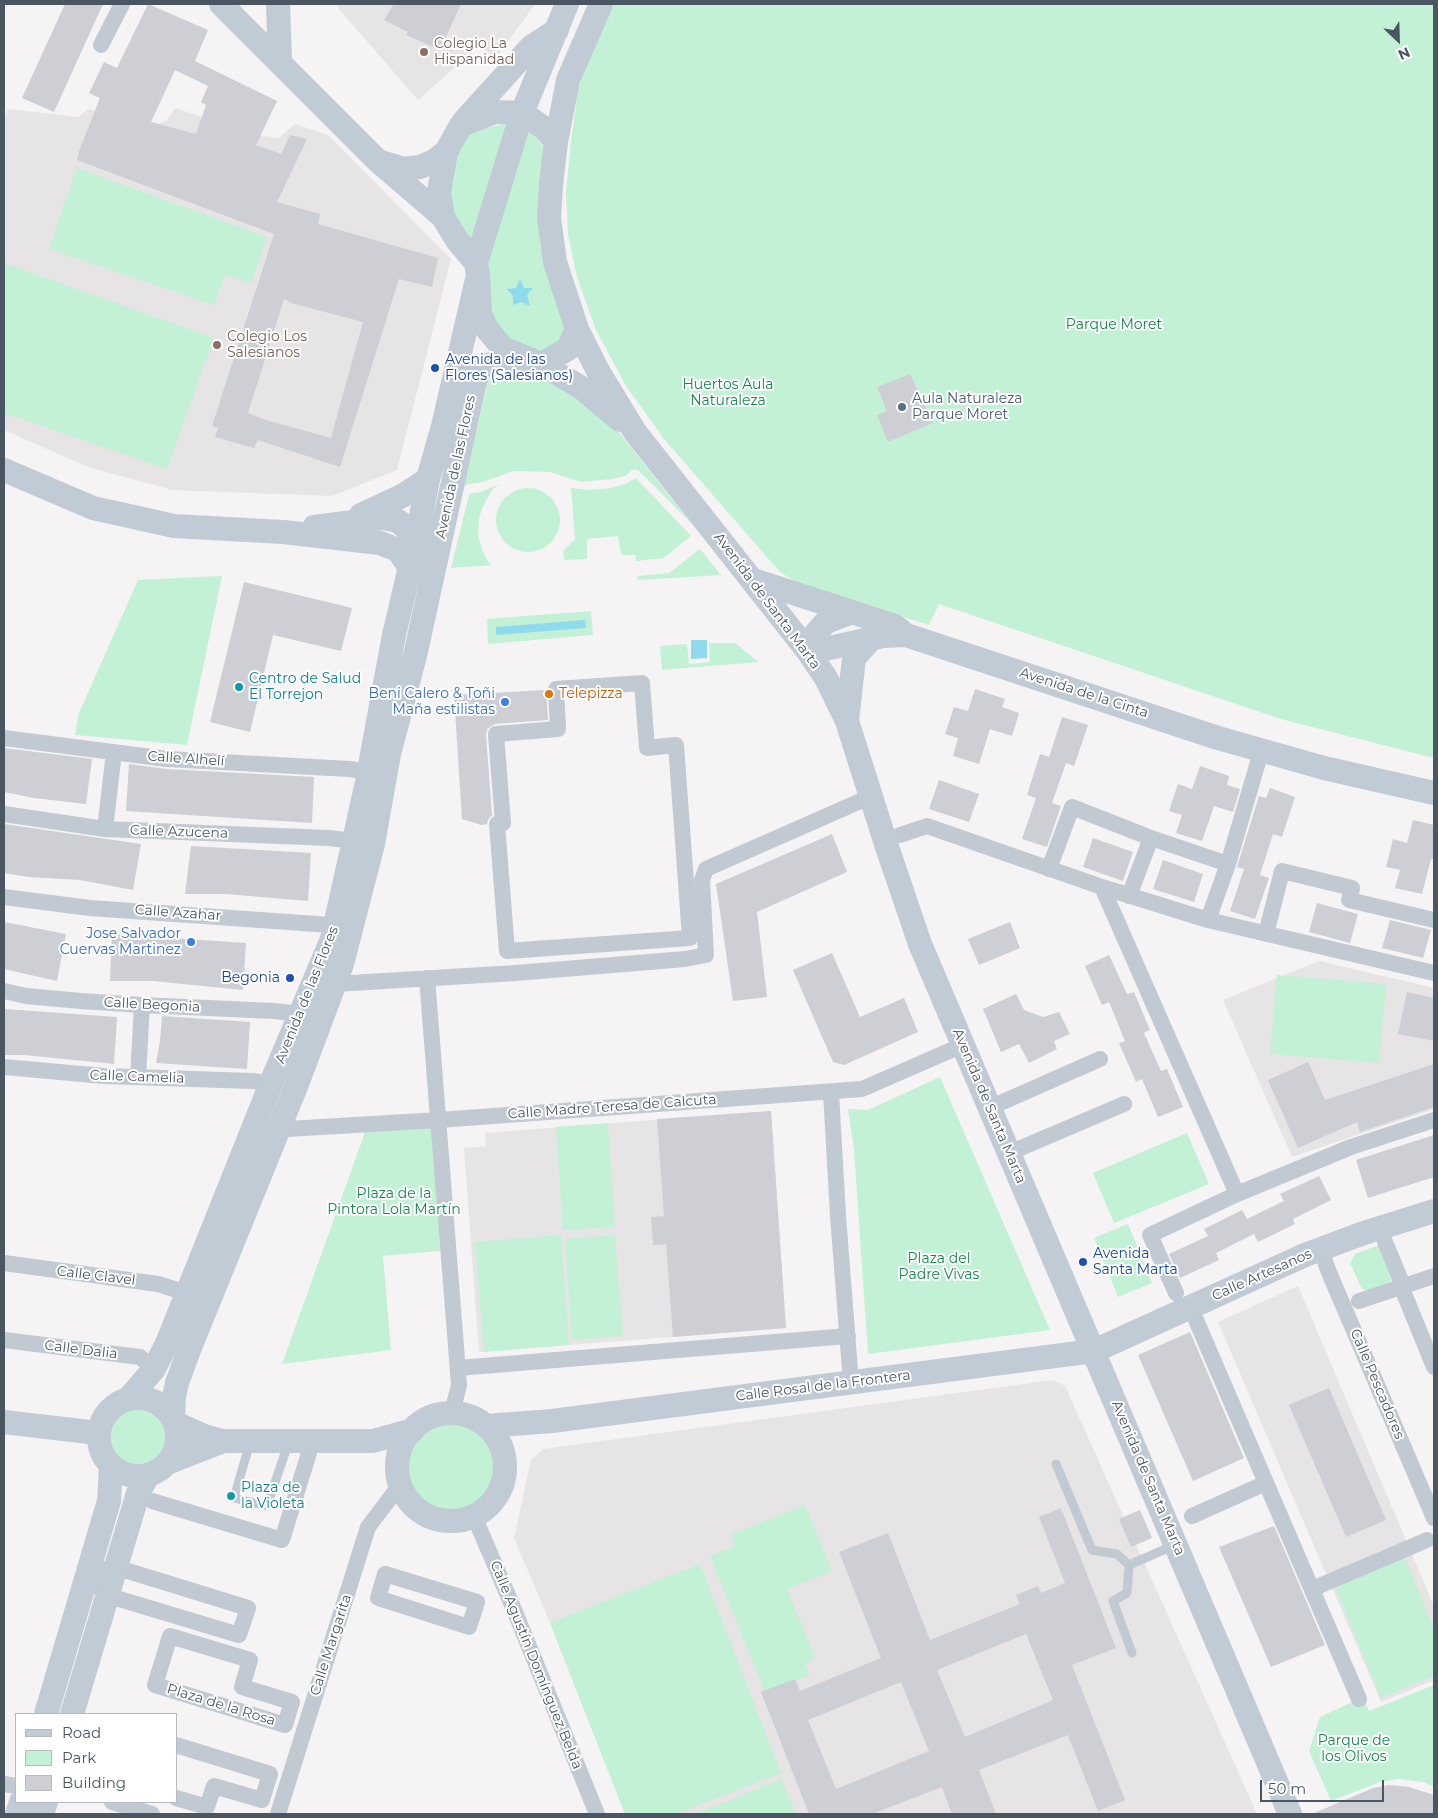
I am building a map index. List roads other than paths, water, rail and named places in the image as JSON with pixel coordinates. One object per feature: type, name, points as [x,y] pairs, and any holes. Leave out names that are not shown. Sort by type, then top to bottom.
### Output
[{"type":"main road","points":[[221,4],[379,162],[443,218],[477,269]]},
{"type":"main road","points":[[278,4],[280,61]]},
{"type":"main road","name":"Avenida de Santa Marta","points":[[567,4],[522,113],[477,269],[480,314],[487,330],[503,348],[541,364],[582,388],[635,432]]},
{"type":"main road","name":"Avenida de Santa Marta","points":[[601,4],[568,80],[556,142],[551,184],[549,218],[556,262],[578,329],[598,372],[635,432],[807,650],[826,678],[847,721],[920,944],[1290,1814]]},
{"type":"main road","points":[[443,218],[439,192],[446,152],[461,125],[531,47],[557,30]]},
{"type":"main road","points":[[461,125],[495,112],[522,113],[544,128],[556,142]]},
{"type":"main road","points":[[379,162],[404,169],[420,168],[446,152]]},
{"type":"main road","name":"Avenida de las Flores","points":[[174,1421],[174,1398],[188,1350],[297,1084],[342,964],[344,926],[354,841],[369,772],[394,636],[477,269]]},
{"type":"main road","points":[[474,386],[480,367],[499,362],[541,364],[568,349],[578,329]]},
{"type":"main road","name":"Avenida de las Flores","points":[[417,537],[428,521],[452,414],[474,386]]},
{"type":"main road","name":"Avenida de las Flores","points":[[129,1398],[154,1369],[168,1341],[300,1014],[344,926],[373,844],[389,754],[423,621],[474,386]]},
{"type":"main road","points":[[4,470],[93,508],[174,526],[282,532],[380,543],[398,550],[410,568]]},
{"type":"main road","points":[[341,523],[402,496],[428,479]]},
{"type":"main road","points":[[282,532],[384,518],[398,521],[417,537]]},
{"type":"main road","points":[[380,543],[417,537]]},
{"type":"main road","name":"Avenida de las Flores","points":[[417,537],[422,551],[411,605],[423,621]]},
{"type":"main road","name":"Avenida de la Cinta","points":[[753,580],[895,626],[906,635],[1261,752],[1434,793]]},
{"type":"main road","points":[[807,650],[816,633],[826,622],[852,612]]},
{"type":"main road","name":"Avenida de la Cinta","points":[[807,650],[906,635]]},
{"type":"main road","points":[[847,721],[854,658],[871,639]]},
{"type":"main road","name":"Calle Artesanos","points":[[1094,1351],[1321,1249],[1360,1234],[1434,1211]]},
{"type":"main road","name":"Calle Rosal de la Frontera","points":[[486,1426],[552,1421],[1094,1351]]},
{"type":"main road","points":[[72,1713],[138,1493],[158,1469],[174,1451],[177,1437],[174,1421],[165,1408],[155,1401],[129,1398],[112,1407],[105,1415],[98,1433],[101,1451],[111,1465],[122,1473],[136,1476],[158,1469],[223,1441]]},
{"type":"main road","points":[[452,1413],[470,1417],[486,1426],[496,1437],[502,1450],[505,1465],[503,1481],[497,1495],[487,1507],[474,1516],[454,1521],[427,1516],[409,1501],[400,1485],[397,1471],[398,1456],[403,1442],[424,1421],[437,1415],[452,1413]]},
{"type":"main road","points":[[174,1421],[204,1436],[223,1441],[373,1442],[413,1430]]},
{"type":"main road","name":"Calle Rosal de la Frontera","points":[[502,1450],[513,1439],[552,1421]]},
{"type":"main road","points":[[4,1422],[98,1433]]},
{"type":"main road","points":[[373,1442],[398,1456]]},
{"type":"main road","points":[[46,1713],[109,1501],[111,1465]]},
{"type":"street","points":[[101,45],[122,4]]},
{"type":"street","points":[[642,683],[647,748],[676,745],[690,938],[506,951],[497,824],[503,823],[496,734],[558,729],[556,689],[642,683]]},
{"type":"street","name":"Calle Alhelí","points":[[4,738],[167,760],[350,768],[369,772]]},
{"type":"street","points":[[105,829],[114,752]]},
{"type":"street","points":[[1208,920],[1228,864],[1261,752]]},
{"type":"street","points":[[334,984],[516,973],[685,959],[706,955],[702,880],[706,869],[872,796]]},
{"type":"street","points":[[1049,869],[1072,807],[1151,838],[1228,864]]},
{"type":"street","name":"Calle Azucena","points":[[4,814],[105,829],[329,838],[354,841]]},
{"type":"street","points":[[900,835],[927,826],[1102,887],[1208,920],[1434,971]]},
{"type":"street","points":[[1129,896],[1151,838]]},
{"type":"street","points":[[1266,934],[1282,871],[1352,888],[1349,900],[1434,920]]},
{"type":"street","points":[[1102,887],[1237,1194]]},
{"type":"street","name":"Calle Azahar","points":[[4,897],[90,908],[298,921],[344,926]]},
{"type":"street","points":[[427,978],[459,1385],[452,1413]]},
{"type":"street","name":"Calle Begonia","points":[[4,991],[26,996],[142,1006],[274,1011],[300,1014]]},
{"type":"street","points":[[138,1077],[142,1006]]},
{"type":"street","name":"Calle Madre Teresa de Calcuta","points":[[253,1128],[278,1131],[862,1089],[963,1045]]},
{"type":"street","points":[[990,1108],[1100,1059]]},
{"type":"street","name":"Calle Camelia","points":[[4,1067],[104,1076],[253,1081],[271,1084]]},
{"type":"street","points":[[831,1092],[838,1216],[851,1383]]},
{"type":"street","points":[[1009,1153],[1124,1104]]},
{"type":"street","points":[[1176,1293],[1150,1235],[1237,1194],[1351,1147],[1434,1120]]},
{"type":"street","points":[[1385,1242],[1434,1367]]},
{"type":"street","name":"Calle Pescadores","points":[[1321,1249],[1328,1270],[1434,1518]]},
{"type":"street","name":"Calle Clavel","points":[[4,1263],[158,1284],[188,1293]]},
{"type":"street","points":[[1359,1301],[1434,1276]]},
{"type":"street","points":[[1196,1320],[1359,1699]]},
{"type":"street","points":[[458,1368],[848,1336]]},
{"type":"street","name":"Calle Dalia","points":[[4,1340],[140,1357],[154,1369]]},
{"type":"street","points":[[152,1501],[282,1540],[309,1454]]},
{"type":"street","points":[[1192,1516],[1266,1483]]},
{"type":"street","name":"Calle Margarita","points":[[278,1814],[368,1527],[400,1485]]},
{"type":"street","name":"Calle Agustín Domínguez Belda","points":[[474,1516],[519,1621],[596,1814]]},
{"type":"street","points":[[1312,1589],[1427,1540]]},
{"type":"street","points":[[115,1567],[248,1608],[239,1635],[106,1595],[88,1573],[115,1567]]},
{"type":"street","points":[[385,1574],[477,1602],[470,1627],[378,1598],[385,1574]]},
{"type":"street","name":"Plaza de la Rosa","points":[[170,1636],[250,1660],[242,1687],[292,1702],[285,1725],[155,1685],[170,1636]]},
{"type":"street","points":[[178,1746],[270,1774],[262,1800],[214,1786],[207,1807],[178,1799]]},
{"type":"street","points":[[115,1803],[152,1814]]},
{"type":"lane","points":[[248,1441],[247,1453],[234,1498],[267,1506],[287,1442]]},
{"type":"lane","points":[[1056,1464],[1092,1550],[1117,1554],[1129,1565]]},
{"type":"lane","points":[[1129,1565],[1176,1544]]},
{"type":"lane","points":[[1129,1565],[1127,1593],[1113,1601],[1132,1653]]},
{"type":"water","points":[[520,279],[524,288],[533,288],[527,295],[530,306],[521,302],[513,305],[513,296],[507,289],[516,288]]},
{"type":"water","points":[[585,620],[586,628],[496,635],[496,627]]},
{"type":"water","points":[[691,640],[707,640],[707,658],[691,659]]},
{"type":"place","name":"Colegio La Hispanidad","points":[[424,52]]},
{"type":"place","name":"Colegio Los Salesianos","points":[[217,345]]},
{"type":"place","name":"Avenida de las Flores (Salesianos)","points":[[435,368]]},
{"type":"place","name":"Aula Naturaleza Parque Moret","points":[[902,407]]},
{"type":"place","name":"Centro de Salud El Torrejon","points":[[239,687]]},
{"type":"place","name":"Telepizza","points":[[549,694]]},
{"type":"place","name":"Beni Calero & Toñi Maña estilistas","points":[[505,702]]},
{"type":"place","name":"Jose Salvador Cuervas Martinez","points":[[191,942]]},
{"type":"place","name":"Begonia","points":[[290,978]]},
{"type":"place","name":"Avenida Santa Marta","points":[[1083,1262]]},
{"type":"place","name":"Plaza de la Violeta","points":[[231,1496]]},
{"type":"park label","name":"Parque Moret","points":[[1114,325]]},
{"type":"park label","name":"Huertos Aula Naturaleza","points":[[728,394]]},
{"type":"park label","name":"Plaza de la Pintora Lola Martín","points":[[394,1202]]},
{"type":"park label","name":"Plaza del Padre Vivas","points":[[939,1268]]},
{"type":"park label","name":"Parque de los Olivos","points":[[1354,1749]]}]
